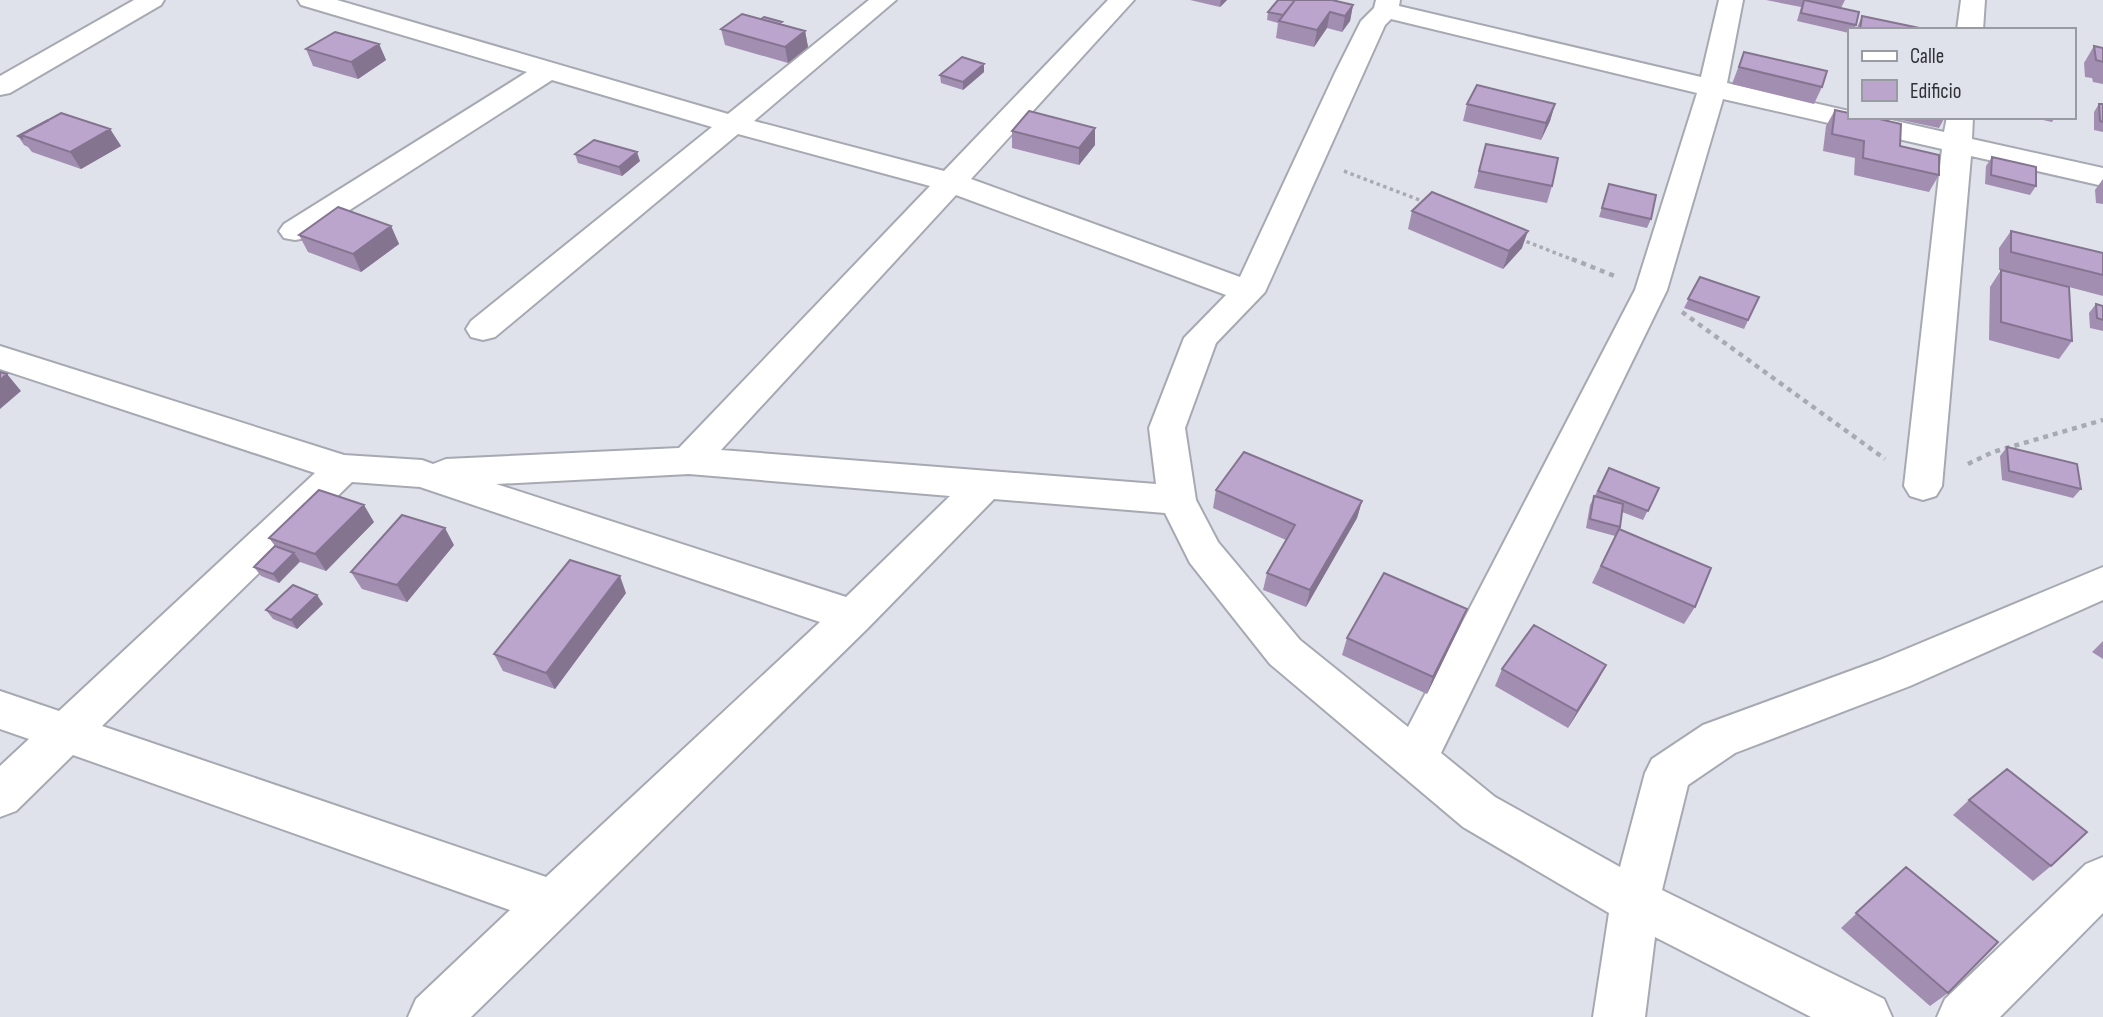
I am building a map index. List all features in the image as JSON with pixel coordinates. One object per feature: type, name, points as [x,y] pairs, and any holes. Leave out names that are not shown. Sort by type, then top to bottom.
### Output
[{"type":"street","points":[[0,87],[152,0]]},
{"type":"street","points":[[310,0],[732,124],[953,183],[1249,292]]},
{"type":"street","points":[[483,329],[884,0]]},
{"type":"street","points":[[690,461],[1122,0]]},
{"type":"street","points":[[1415,759],[1651,290],[1713,88],[1731,0]]},
{"type":"street","points":[[1970,28],[1973,0]]},
{"type":"street","points":[[1848,111],[1713,88],[1387,5],[1374,21],[1249,292],[1201,338],[1167,428],[1177,500],[1204,552],[1285,652],[1479,812],[1635,902],[1866,1017]]},
{"type":"street","points":[[295,231],[547,71]]},
{"type":"street","points":[[1895,119],[1959,130],[2103,177]]},
{"type":"street","points":[[1923,486],[1959,130]]},
{"type":"street","points":[[0,357],[343,468],[422,474],[690,461],[1177,500]]},
{"type":"street","points":[[0,796],[343,468]]},
{"type":"street","points":[[422,474],[853,616]]},
{"type":"street","points":[[434,1017],[555,904],[986,484]]},
{"type":"street","points":[[1619,1017],[1635,902],[1668,773],[1719,739],[1895,673],[2103,583]]},
{"type":"street","points":[[0,710],[555,904]]},
{"type":"street","points":[[1963,1017],[2103,880]]},
{"type":"path","points":[[1311,158],[1437,207]]},
{"type":"path","points":[[1512,236],[1651,290],[1923,486],[1993,452],[2103,420]]},
{"type":"building","points":[[1278,0],[1295,0],[1283,15],[1268,12]]},
{"type":"building","points":[[1295,0],[1332,0],[1353,5],[1345,16],[1330,12],[1317,30],[1279,21]]},
{"type":"building","points":[[1804,0],[1859,12],[1856,25],[1801,13]]},
{"type":"building","points":[[742,14],[805,31],[785,47],[721,29]]},
{"type":"building","points":[[1862,16],[1919,28],[1860,28]]},
{"type":"building","points":[[764,17],[782,22],[779,24],[761,19]]},
{"type":"building","points":[[335,32],[379,44],[351,62],[306,49]]},
{"type":"building","points":[[2094,46],[2103,48],[2103,62],[2096,60]]},
{"type":"building","points":[[1744,52],[1827,71],[1822,87],[1739,67]]},
{"type":"building","points":[[962,57],[984,64],[963,82],[940,75]]},
{"type":"building","points":[[1477,85],[1555,104],[1546,123],[1467,104]]},
{"type":"building","points":[[2099,104],[2103,104],[2103,122],[2100,121]]},
{"type":"building","points":[[1835,110],[1848,113],[1848,119],[1880,119],[1901,124],[1900,146],[1939,155],[1939,175],[1863,158],[1864,141],[1832,134]]},
{"type":"building","points":[[1029,111],[1095,128],[1079,148],[1012,131]]},
{"type":"building","points":[[61,113],[110,129],[70,152],[21,135]]},
{"type":"building","points":[[594,140],[637,152],[619,167],[575,154]]},
{"type":"building","points":[[1486,144],[1558,158],[1552,186],[1479,171]]},
{"type":"building","points":[[1992,157],[2036,167],[2036,186],[1991,175]]},
{"type":"building","points":[[1609,184],[1656,195],[1651,219],[1602,208]]},
{"type":"building","points":[[1432,192],[1528,231],[1509,251],[1412,211]]},
{"type":"building","points":[[338,207],[391,226],[353,254],[299,235]]},
{"type":"building","points":[[2011,231],[2103,253],[2103,275],[2011,252]]},
{"type":"building","points":[[2001,270],[2069,287],[2072,341],[2001,322]]},
{"type":"building","points":[[1700,277],[1759,297],[1748,320],[1688,299]]},
{"type":"building","points":[[2096,304],[2103,306],[2103,320],[2097,318]]},
{"type":"building","points":[[2007,447],[2077,464],[2081,489],[2009,471]]},
{"type":"building","points":[[1244,452],[1362,501],[1310,590],[1267,573],[1295,525],[1216,490]]},
{"type":"building","points":[[1609,468],[1659,488],[1648,511],[1598,491]]},
{"type":"building","points":[[319,490],[364,505],[315,554],[269,538]]},
{"type":"building","points":[[1594,496],[1623,504],[1620,527],[1590,519]]},
{"type":"building","points":[[402,515],[445,528],[397,585],[351,572]]},
{"type":"building","points":[[1619,529],[1711,568],[1695,607],[1601,566]]},
{"type":"building","points":[[275,546],[294,553],[273,574],[254,567]]},
{"type":"building","points":[[570,560],[620,576],[546,673],[494,654]]},
{"type":"building","points":[[1384,573],[1467,609],[1433,677],[1347,638]]},
{"type":"building","points":[[293,585],[317,595],[291,620],[266,610]]},
{"type":"building","points":[[1534,625],[1606,665],[1577,711],[1502,669]]},
{"type":"building","points":[[2007,769],[2087,832],[2051,866],[1969,800]]},
{"type":"building","points":[[1906,867],[1998,942],[1948,993],[1856,913]]}]
